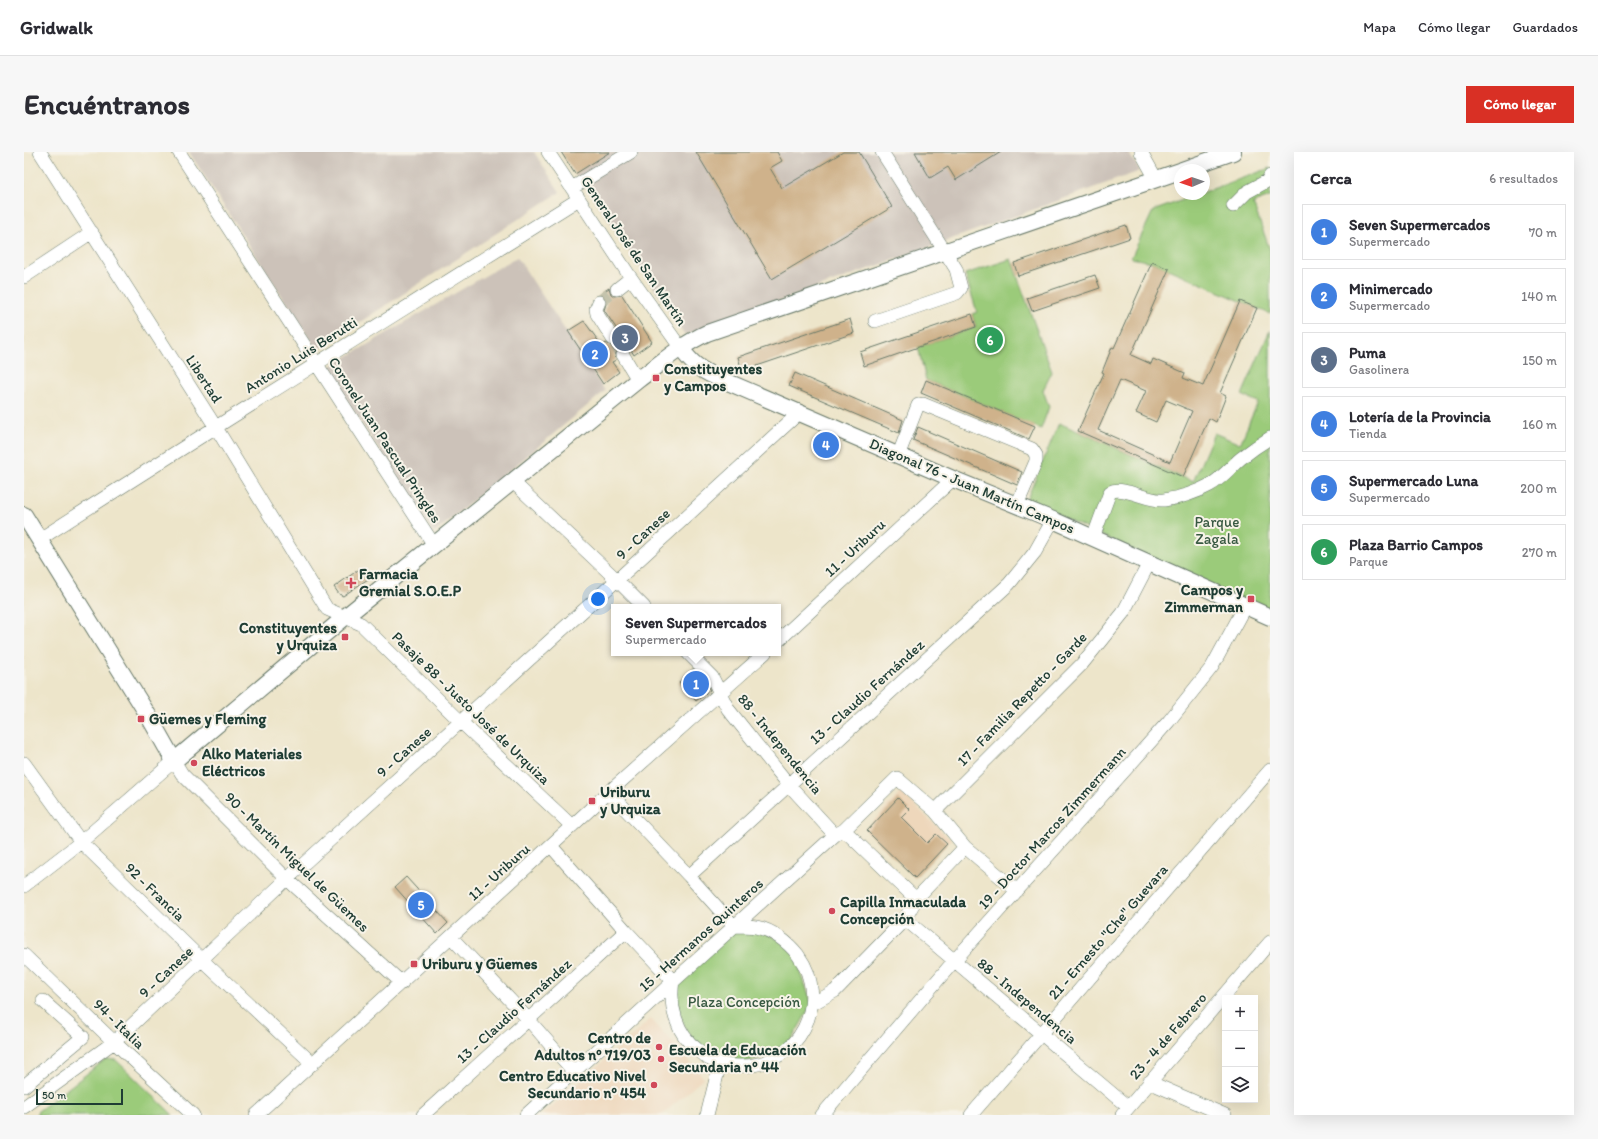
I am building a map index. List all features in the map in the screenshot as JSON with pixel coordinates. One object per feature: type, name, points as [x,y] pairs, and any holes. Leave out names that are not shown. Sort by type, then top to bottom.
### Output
[{"type":"main road","points":[[1199,164],[1234,152]]},
{"type":"main road","points":[[24,515],[148,715],[174,761],[345,617],[512,481],[680,348],[707,333],[1174,173]]},
{"type":"main road","name":"Diagonal 76 - Juan Martín Campos","points":[[680,348],[688,359],[699,369],[898,456],[1017,504],[1270,617]]},
{"type":"street","name":"Libertad","points":[[40,152],[216,426],[328,609],[345,617]]},
{"type":"street","name":"Coronel Juan Pascual Pringles","points":[[179,152],[434,545]]},
{"type":"street","name":"General José de San Martín","points":[[548,152],[680,348]]},
{"type":"street","name":"Antonio Luis Berutti","points":[[40,539],[316,364],[576,194],[631,152]]},
{"type":"street","points":[[874,321],[960,291],[961,288],[956,269],[882,152]]},
{"type":"street","points":[[1141,152],[1156,179]]},
{"type":"street","points":[[1233,206],[1247,192],[1267,181],[1270,176]]},
{"type":"street","points":[[24,277],[92,232]]},
{"type":"street","points":[[617,289],[632,278]]},
{"type":"street","points":[[599,302],[596,309],[597,314],[613,339]]},
{"type":"street","points":[[623,355],[638,380]]},
{"type":"street","points":[[898,456],[918,405],[923,404],[1032,449],[1036,455],[1036,461],[1017,504]]},
{"type":"street","name":"9 - Canese","points":[[24,1107],[114,1042],[287,880],[618,580],[799,413]]},
{"type":"street","points":[[1093,538],[1110,492],[1115,490],[1123,491],[1152,500],[1162,500],[1199,490],[1210,485],[1224,475],[1240,460],[1270,438]]},
{"type":"street","name":"11 - Uriburu","points":[[781,638],[953,479]]},
{"type":"street","points":[[512,481],[618,580],[641,604]]},
{"type":"street","name":"13 - Claudio Fernández","points":[[689,876],[1009,584],[1035,552],[1053,520]]},
{"type":"street","name":"17 - Familia Repetto - Garde","points":[[935,811],[1082,664],[1123,613],[1149,563]]},
{"type":"street","name":"19 - Doctor Marcos Zimmermann","points":[[822,1115],[954,961],[1169,721],[1212,667],[1245,606]]},
{"type":"street","name":"Pasaje 88 - Justo José de Urquiza","points":[[345,617],[361,624],[461,722],[572,826]]},
{"type":"street","name":"88 - Independencia","points":[[691,656],[712,677],[728,709],[789,784],[840,833],[916,899]]},
{"type":"street","name":"11 - Uriburu","points":[[256,1115],[609,792],[762,656]]},
{"type":"street","points":[[24,886],[81,842],[174,761]]},
{"type":"street","name":"90 - Martín Miguel de Güemes","points":[[174,761],[182,774],[287,880],[402,982]]},
{"type":"street","name":"92 - Francia","points":[[24,763],[81,842],[202,960],[313,1064]]},
{"type":"street","name":"21 - Ernesto \"Che\" Guevara","points":[[971,1115],[1270,770]]},
{"type":"street","name":"15 - Hermanos Quinteros","points":[[526,1115],[734,926],[840,833],[897,778],[935,811]]},
{"type":"street","points":[[551,846],[626,931],[673,981],[672,1004],[678,1026],[691,1045],[709,1058],[720,1063],[730,1066],[753,1066],[775,1059],[793,1045],[806,1026],[812,1004],[811,983],[804,964],[792,947],[776,934],[756,927],[734,926],[689,876],[609,792]]},
{"type":"street","points":[[935,811],[965,846],[1017,891]]},
{"type":"street","points":[[812,1004],[835,991],[905,919],[916,899],[965,846]]},
{"type":"street","name":"88 - Independencia","points":[[905,919],[1041,1034],[1125,1111]]},
{"type":"street","name":"13 - Claudio Fernández","points":[[423,1115],[626,931]]},
{"type":"street","points":[[451,937],[528,1019],[574,1072]]},
{"type":"street","name":"23 - 4 de Febrero","points":[[1125,1111],[1270,942]]},
{"type":"street","name":"94 - Italia","points":[[24,955],[114,1042],[193,1115]]},
{"type":"street","points":[[26,1080],[83,1037],[43,1001]]},
{"type":"street","points":[[707,1115],[720,1063]]},
{"type":"street","points":[[1149,1082],[1225,1115]]},
{"type":"shaded area","points":[[189,152],[534,152],[560,192],[317,350]]},
{"type":"shaded area","points":[[561,152],[1128,152],[1140,171],[685,335],[583,182],[575,174]]},
{"type":"shaded area","points":[[517,257],[605,391],[434,533],[326,369]]},
{"type":"shaded area","points":[[901,792],[951,840],[915,878],[865,830]]},
{"type":"shaded area","points":[[651,1019],[704,1078],[662,1115],[542,1115]]},
{"type":"green space","points":[[1270,168],[1270,197],[1253,203],[1270,250],[1270,314],[1152,262],[1131,258],[1153,211],[1183,200],[1210,200],[1210,190]]},
{"type":"green space","points":[[1011,259],[1052,372],[1043,390],[1049,407],[1041,429],[926,380],[918,347],[976,327],[972,314],[977,312],[965,274]]},
{"type":"green space","name":"Parque Zagala","points":[[1270,330],[1270,612],[1026,501],[1059,423],[1193,482],[1214,433],[1240,444],[1258,402],[1242,395]]},
{"type":"green space","name":"Plaza Concepción","points":[[734,926],[756,927],[792,947],[812,1004],[785,1051],[730,1066],[691,1045],[671,989]]},
{"type":"green space","points":[[106,1059],[116,1060],[173,1115],[37,1115],[37,1112]]},
{"type":"building","points":[[561,152],[610,152],[575,174]]},
{"type":"building","points":[[696,152],[777,152],[782,161],[770,168],[782,188],[843,152],[859,152],[892,207],[772,279]]},
{"type":"building","points":[[915,152],[1001,152],[956,180],[948,167],[930,178]]},
{"type":"building","points":[[1126,225],[1130,238],[1018,276],[1014,263]]},
{"type":"building","points":[[1152,262],[1169,269],[1131,355],[1151,364],[1153,359],[1185,373],[1183,378],[1203,386],[1240,301],[1257,308],[1220,393],[1226,396],[1216,422],[1209,418],[1183,477],[1078,431],[1104,373],[1102,372],[1112,347],[1114,348]],"holes":[[[1120,380],[1146,391],[1136,413],[1156,422],[1166,400],[1192,411],[1170,462],[1098,430]]]},
{"type":"building","points":[[1095,275],[1100,288],[1032,311],[1027,298]]},
{"type":"building","points":[[609,288],[611,294],[614,296],[622,295],[652,342],[634,355],[631,350],[627,348],[619,348],[615,355],[616,360],[612,362],[619,372],[603,384],[568,331],[584,321],[602,346],[606,343],[613,347],[618,345],[620,342],[620,334],[604,310],[607,301],[606,298],[600,294]]},
{"type":"building","points":[[972,314],[976,327],[864,366],[860,352]]},
{"type":"building","points":[[850,319],[854,333],[742,371],[738,357]]},
{"type":"building","points":[[795,373],[903,420],[899,433],[789,386]]},
{"type":"building","points":[[926,380],[1035,426],[1029,439],[921,393]]},
{"type":"building","points":[[918,427],[1022,472],[1017,485],[913,440]]},
{"type":"building","points":[[825,434],[836,439],[828,457],[817,452]]},
{"type":"building","name":"Farmacia Gremial S.O.E.P","points":[[361,568],[368,579],[343,596],[339,594],[334,587]]},
{"type":"building","points":[[693,669],[710,690],[696,701],[679,682]]},
{"type":"building","points":[[898,798],[909,809],[901,817],[927,843],[936,834],[947,844],[915,878],[867,831]]},
{"type":"building","points":[[406,877],[448,923],[437,934],[395,887]]},
{"type":"tunnel","points":[[599,302],[617,289]]},
{"type":"tunnel","points":[[613,339],[623,355]]},
{"type":"place","name":"Puma","points":[[625,338]]},
{"type":"place","name":"Plaza Barrio Campos","points":[[990,340]]},
{"type":"place","name":"Minimercado","points":[[595,354]]},
{"type":"place","name":"Constituyentes y Campos","points":[[656,378]]},
{"type":"place","name":"Lotería de la Provincia","points":[[826,445]]},
{"type":"place","name":"Farmacia Gremial S.O.E.P","points":[[351,583]]},
{"type":"place","name":"Campos y Zimmerman","points":[[1251,599]]},
{"type":"place","name":"Constituyentes y Urquiza","points":[[345,637]]},
{"type":"place","name":"Seven Supermercados","points":[[696,684]]},
{"type":"place","name":"Güemes y Fleming","points":[[141,719]]},
{"type":"place","name":"Alko Materiales Eléctricos","points":[[194,763]]},
{"type":"place","name":"Uriburu y Urquiza","points":[[592,801]]},
{"type":"place","name":"Supermercado Luna","points":[[421,905]]},
{"type":"place","name":"Capilla Inmaculada Concepción","points":[[832,911]]},
{"type":"place","name":"Uriburu y Güemes","points":[[414,964]]},
{"type":"place","name":"Centro de Adultos nº 719/03","points":[[659,1047]]},
{"type":"place","name":"Escuela de Educación Secundaria nº 44","points":[[661,1059]]},
{"type":"place","name":"Centro Educativo Nivel Secundario nº 454","points":[[654,1085]]}]
